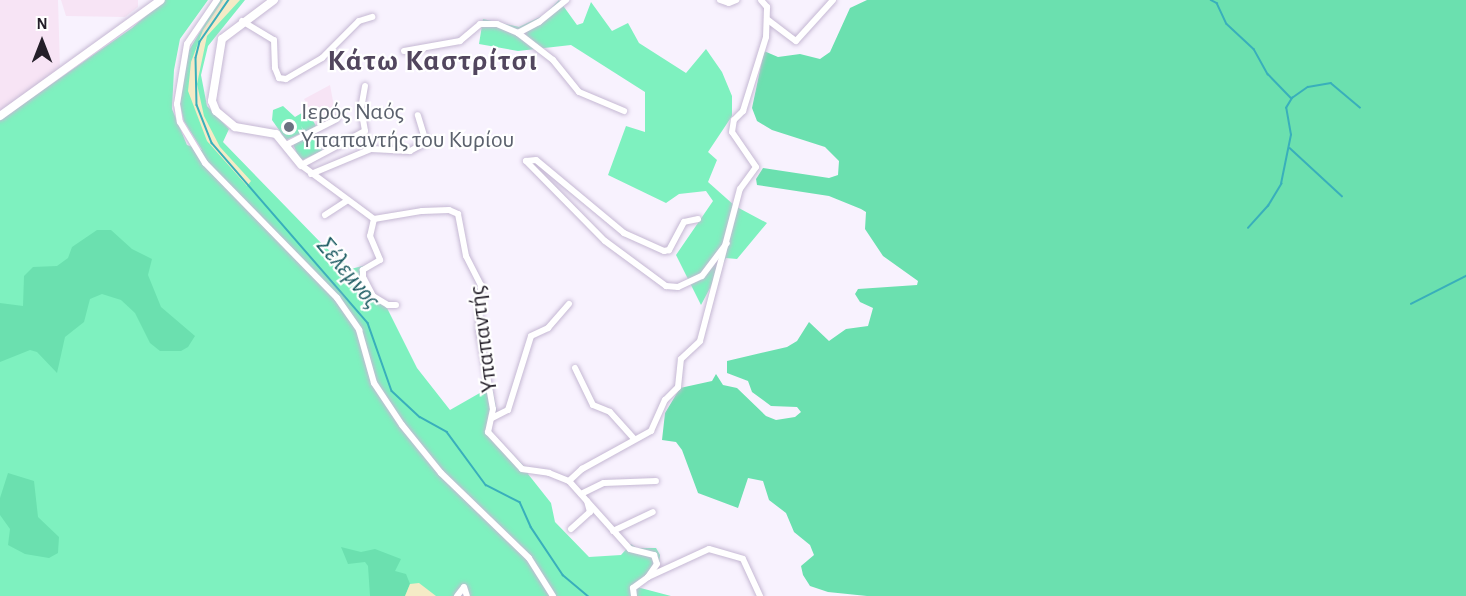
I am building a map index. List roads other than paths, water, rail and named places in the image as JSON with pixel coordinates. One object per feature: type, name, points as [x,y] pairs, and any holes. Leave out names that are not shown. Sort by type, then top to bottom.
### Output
[{"type":"street","points":[[0,116],[161,0]]},
{"type":"street","points":[[217,0],[187,44],[177,105],[180,122],[206,163],[337,298],[359,330],[374,383],[402,424],[441,473],[529,558],[553,596]]},
{"type":"street","points":[[274,0],[242,21],[222,39],[213,107],[235,127],[273,132],[311,174],[374,219],[370,236],[380,260],[363,270],[363,277],[373,296],[387,305],[396,305]]},
{"type":"street","points":[[518,33],[539,22],[566,0]]},
{"type":"street","points":[[720,0],[729,3],[736,0]]},
{"type":"street","points":[[648,577],[657,564],[656,556],[632,550],[569,481],[582,469],[651,431],[665,400],[678,387],[681,359],[700,341],[706,305],[728,242],[740,189],[757,165],[732,128],[743,111],[768,20],[767,7],[761,0]]},
{"type":"street","points":[[768,20],[796,41],[833,0]]},
{"type":"street","points":[[242,21],[274,40],[275,68],[279,78],[286,80],[322,58],[359,21],[372,17]]},
{"type":"street","points":[[404,51],[460,41],[480,24],[497,24],[518,33],[553,60],[579,92],[624,111]]},
{"type":"street","points":[[301,165],[365,131],[361,108],[365,86]]},
{"type":"street","points":[[311,174],[371,149],[410,151],[426,142],[418,115]]},
{"type":"street","points":[[286,145],[337,118]]},
{"type":"street","points":[[698,219],[684,222],[669,250],[664,251],[621,230],[564,181],[533,159],[527,159],[528,165],[605,241],[666,286],[678,287],[702,276],[728,242]]},
{"type":"street","points":[[326,215],[348,200]]},
{"type":"street","name":"Υπαπαντής","points":[[374,219],[431,211],[454,211],[459,217],[464,252],[480,282],[479,330],[492,417],[488,432],[519,466],[569,481]]},
{"type":"street","points":[[492,417],[508,410],[531,336],[548,328],[569,304]]},
{"type":"street","points":[[575,368],[593,405],[609,411],[634,439]]},
{"type":"street","points":[[583,496],[604,483],[656,481]]},
{"type":"street","points":[[571,529],[590,512],[583,496]]},
{"type":"street","points":[[613,531],[654,512]]},
{"type":"street","points":[[634,596],[633,588],[648,577],[711,549],[743,559],[760,596]]},
{"type":"street","points":[[457,596],[464,587],[467,596]]},
{"type":"waterway","name":"Σέλεμνος","points":[[229,0],[200,42],[196,58],[197,105],[212,143],[368,323],[392,391],[420,417],[447,432],[486,485],[520,502],[531,527],[563,575],[588,596]]},
{"type":"waterway","points":[[1211,0],[1217,3],[1227,24],[1254,49],[1268,74],[1291,98]]},
{"type":"waterway","points":[[1248,228],[1268,206],[1281,184],[1291,135],[1286,108],[1292,98],[1308,87],[1331,83],[1360,107]]},
{"type":"waterway","points":[[1290,148],[1342,196]]},
{"type":"waterway","points":[[1411,304],[1466,276]]},
{"type":"place","name":"Ιερός Ναός Υπαπαντής του Κυρίου","points":[[289,127]]},
{"type":"district","name":"Κάτω Καστρίτσι","points":[[433,61]]}]
